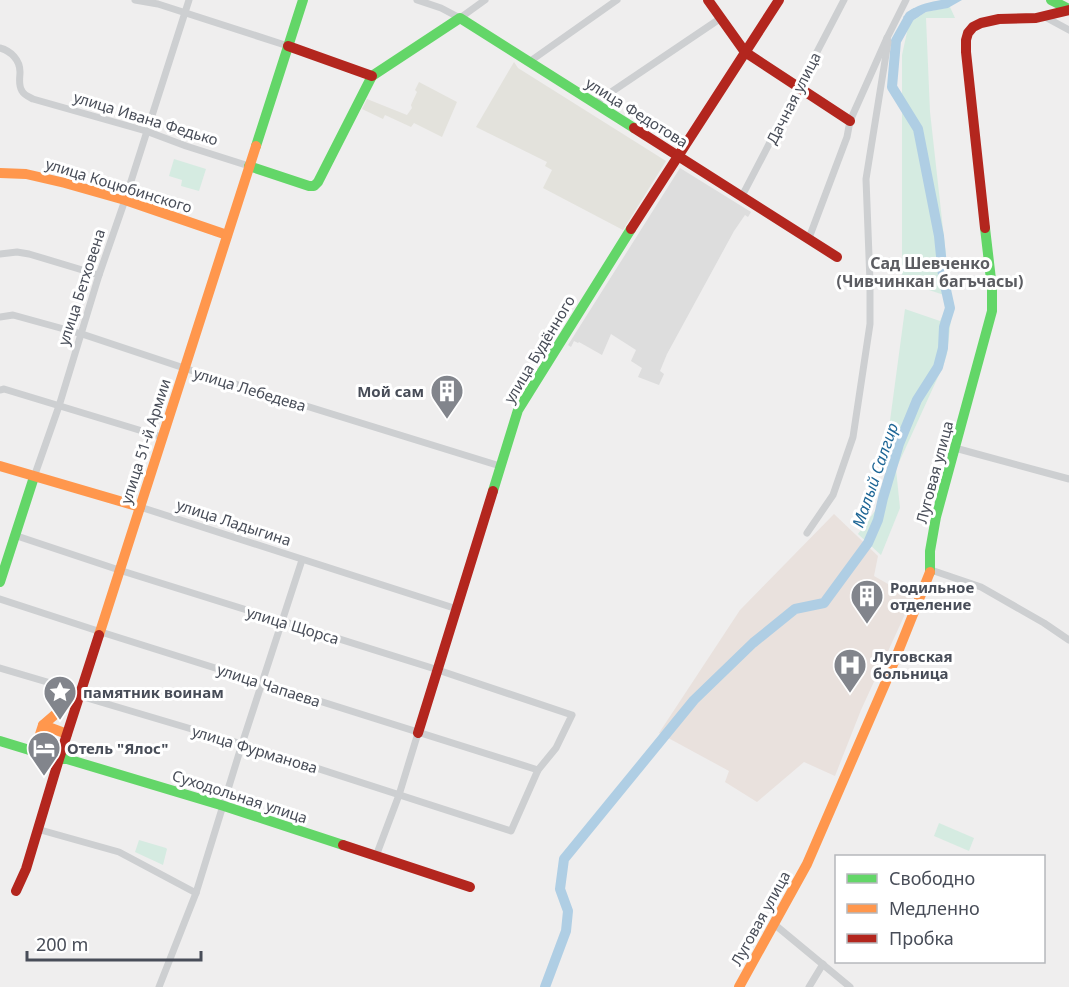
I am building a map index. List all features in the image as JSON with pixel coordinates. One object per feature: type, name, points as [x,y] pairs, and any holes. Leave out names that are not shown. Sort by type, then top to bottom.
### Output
[{"type":"street","points":[[135,0],[158,4],[372,76],[485,0]]},
{"type":"street","name":"улица Бетховена","points":[[0,582],[189,0]]},
{"type":"street","name":"улица 51-й Армии","points":[[16,891],[26,869],[119,570],[303,0]]},
{"type":"street","name":"улица Федотова","points":[[417,0],[441,8],[460,18],[837,257]]},
{"type":"street","points":[[529,62],[617,0]]},
{"type":"street","points":[[708,0],[745,52],[850,121]]},
{"type":"street","name":"улица Будённого","points":[[376,856],[399,795],[518,410],[544,365],[677,156],[779,0]]},
{"type":"street","name":"Дачная улица","points":[[742,196],[844,0]]},
{"type":"street","points":[[809,238],[847,137],[850,121],[906,0]]},
{"type":"street","points":[[1069,10],[1049,0],[1045,17],[1069,30]]},
{"type":"street","name":"Луговая улица","points":[[739,987],[812,854],[931,570],[930,550],[936,518],[990,321],[992,300],[966,52],[967,36],[972,28],[987,21],[1045,17],[1069,10]]},
{"type":"street","points":[[595,103],[721,18]]},
{"type":"street","points":[[807,533],[833,495],[854,437],[870,324],[866,179],[887,38]]},
{"type":"street","name":"улица Ивана Федько","points":[[0,48],[11,53],[17,60],[20,69],[20,89],[33,99],[146,131],[309,186],[314,186],[318,182],[372,76]]},
{"type":"street","name":"улица Коцюбинского","points":[[0,173],[26,174],[65,183],[125,200],[227,235]]},
{"type":"street","points":[[0,254],[17,252],[29,254],[99,274]]},
{"type":"street","name":"улица Лебедева","points":[[0,317],[13,315],[82,334],[500,466]]},
{"type":"street","points":[[0,390],[4,389],[162,437]]},
{"type":"street","points":[[955,448],[1069,479]]},
{"type":"street","name":"улица Ладыгина","points":[[0,466],[140,507],[457,609]]},
{"type":"street","name":"улица Щорса","points":[[14,536],[572,715],[556,748],[538,770]]},
{"type":"street","points":[[159,987],[196,893],[302,560]]},
{"type":"street","points":[[931,570],[981,586],[1069,640]]},
{"type":"street","name":"улица Чапаева","points":[[0,599],[538,770]]},
{"type":"street","name":"улица Фурманова","points":[[0,668],[81,692],[87,698],[242,744],[511,831],[538,770]]},
{"type":"street","points":[[34,753],[43,725],[81,692]]},
{"type":"street","points":[[43,725],[67,734]]},
{"type":"street","name":"Суходольная улица","points":[[0,741],[34,753],[67,759],[224,806],[470,887]]},
{"type":"street","points":[[37,829],[119,852],[196,893]]},
{"type":"street","points":[[774,924],[850,987]]},
{"type":"street","points":[[809,987],[823,964]]},
{"type":"shaded area","points":[[514,62],[518,68],[666,161],[623,230],[543,188],[552,170],[545,166],[547,162],[476,127]]},
{"type":"shaded area","points":[[419,82],[457,102],[442,137],[414,123],[411,127],[385,115],[383,119],[362,109],[367,99],[407,115],[412,108]]},
{"type":"shaded area","points":[[680,168],[751,212],[748,217],[745,215],[734,231],[667,354],[660,371],[664,374],[659,385],[638,377],[642,368],[631,361],[636,350],[611,334],[602,355],[579,342],[574,341],[571,347],[568,345]]},
{"type":"shaded area","points":[[834,514],[878,556],[874,576],[888,584],[889,589],[912,599],[861,710],[835,776],[804,762],[757,802],[725,782],[729,771],[659,733],[740,610]]},
{"type":"green space","points":[[950,7],[955,18],[926,18],[930,112],[952,310],[947,354],[896,469],[900,508],[881,555],[858,534],[881,503],[891,444],[887,443],[905,309],[940,321],[946,308],[944,295],[902,281],[902,55],[909,23],[926,12]]},
{"type":"green space","points":[[174,159],[206,169],[199,191],[181,186],[182,180],[169,176]]},
{"type":"green space","points":[[939,823],[974,838],[969,851],[934,836]]},
{"type":"green space","points":[[139,840],[167,849],[163,865],[135,852]]},
{"type":"water","points":[[941,0],[962,0],[948,8],[926,12],[909,23],[903,17],[918,6]]},
{"type":"waterway","name":"Малый Салгир","points":[[545,987],[566,931],[568,911],[560,889],[564,859],[694,700],[753,643],[795,609],[824,603],[868,543],[878,520],[899,444],[917,400],[938,367],[943,348],[944,327],[950,308],[943,276],[939,236],[918,129],[892,87],[896,41],[910,16],[915,13]]},
{"type":"traffic: fast","points":[[256,146],[303,0]]},
{"type":"traffic: fast","points":[[1051,0],[1069,9]]},
{"type":"traffic: fast","points":[[249,166],[314,186],[372,76],[460,18],[634,128]]},
{"type":"traffic: fast","points":[[930,572],[930,551],[936,517],[992,311],[992,288],[985,228]]},
{"type":"traffic: fast","points":[[493,491],[518,410],[631,229]]},
{"type":"traffic: fast","points":[[0,582],[34,477]]},
{"type":"traffic: fast","points":[[0,741],[224,806],[343,845]]},
{"type":"traffic: slow","points":[[99,635],[256,146]]},
{"type":"traffic: slow","points":[[0,173],[26,174],[65,183],[125,200],[227,235]]},
{"type":"traffic: slow","points":[[0,466],[140,507]]},
{"type":"traffic: slow","points":[[739,987],[807,864],[888,677],[930,572]]},
{"type":"traffic: slow","points":[[34,753],[43,725],[80,693]]},
{"type":"traffic: slow","points":[[43,725],[67,734]]},
{"type":"traffic: jam","points":[[708,0],[745,52],[850,121]]},
{"type":"traffic: jam","points":[[631,229],[779,0]]},
{"type":"traffic: jam","points":[[985,228],[966,52],[968,33],[981,23],[999,19],[1036,18],[1069,10]]},
{"type":"traffic: jam","points":[[288,46],[372,76]]},
{"type":"traffic: jam","points":[[634,128],[837,257]]},
{"type":"traffic: jam","points":[[418,733],[493,491]]},
{"type":"traffic: jam","points":[[16,891],[26,869],[99,635]]},
{"type":"traffic: jam","points":[[343,845],[470,887]]},
{"type":"place","name":"Мой сам","points":[[447,420]]},
{"type":"place","name":"Родильное отделение","points":[[867,625]]},
{"type":"place","name":"Луговская больница","points":[[850,694]]},
{"type":"place","name":"памятник воинам","points":[[60,721]]},
{"type":"place","name":"Отель \"Ялос\"","points":[[44,777]]},
{"type":"district","name":"Сад Шевченко (Чивчинкан багъчасы)","points":[[930,272]]}]
